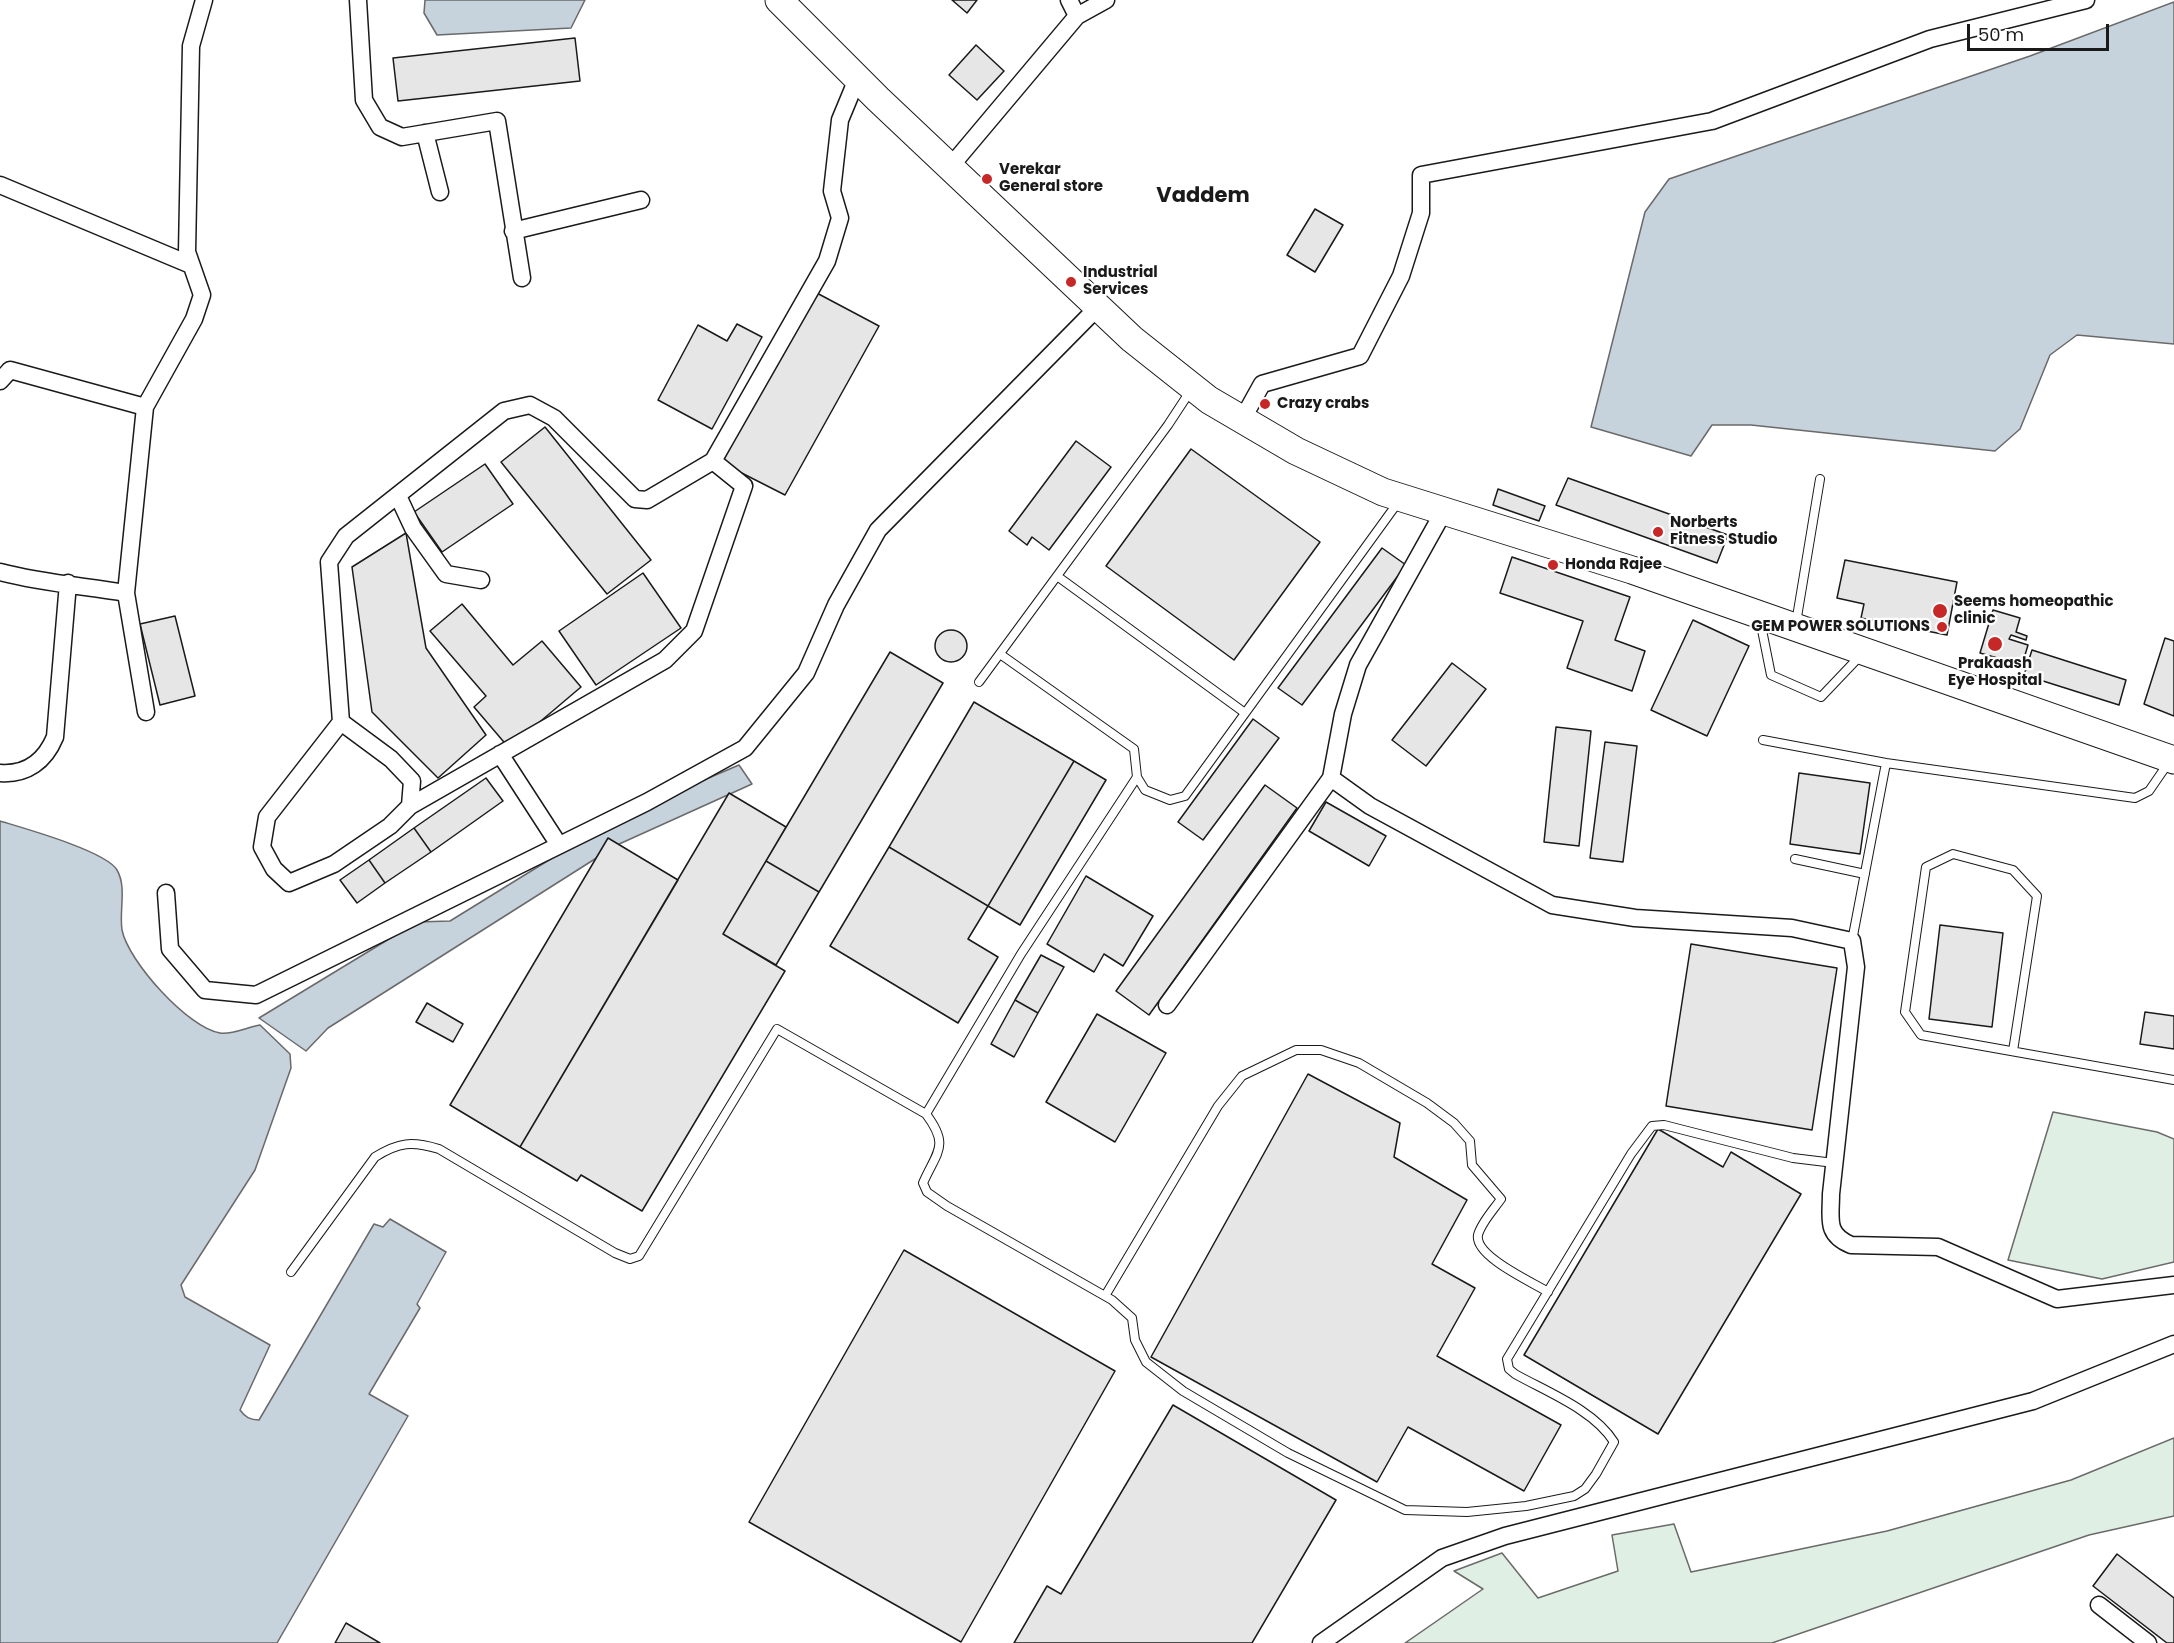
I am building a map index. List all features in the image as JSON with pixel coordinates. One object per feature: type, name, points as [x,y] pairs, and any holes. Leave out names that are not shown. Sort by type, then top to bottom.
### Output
[{"type":"main road","points":[[779,0],[857,79],[1132,339],[1193,387],[1296,452],[1401,498],[1796,626],[2173,759]]},
{"type":"street","points":[[146,712],[126,593],[145,407],[194,319],[202,295],[187,252],[191,46],[204,0]]},
{"type":"street","points":[[357,0],[364,100],[380,127],[402,137],[497,121],[522,278]]},
{"type":"street","points":[[1069,0],[1077,16]]},
{"type":"street","points":[[950,167],[1077,16],[1106,0]]},
{"type":"street","points":[[1242,420],[1262,384],[1360,356],[1401,276],[1421,213],[1421,175],[1712,121],[1930,39],[2086,0]]},
{"type":"street","points":[[713,461],[744,486],[694,631],[665,660],[410,806],[390,826],[334,864],[289,883],[274,869],[262,847],[267,817],[341,722],[329,562],[346,536],[504,411],[530,405],[554,418],[635,499],[647,500],[713,461],[827,261],[840,218],[832,191],[840,120],[857,79]]},
{"type":"street","points":[[425,133],[440,192]]},
{"type":"street","points":[[0,185],[191,265]]},
{"type":"street","points":[[513,231],[641,200]]},
{"type":"street","points":[[166,893],[170,949],[206,990],[256,995],[647,802],[746,748],[806,673],[836,605],[878,530],[1098,307]]},
{"type":"street","points":[[0,381],[10,370],[145,407]]},
{"type":"street","points":[[398,496],[413,528],[446,574],[481,580]]},
{"type":"street","points":[[1167,1005],[1331,778],[1342,714],[1359,665],[1444,511]]},
{"type":"street","points":[[0,572],[39,582],[68,583],[126,593]]},
{"type":"street","points":[[0,773],[34,766],[48,753],[55,737],[68,583]]},
{"type":"street","points":[[341,722],[391,759],[412,781],[410,806]]},
{"type":"street","points":[[500,754],[559,845]]},
{"type":"street","points":[[1331,778],[1370,806],[1552,904],[1635,918],[1792,928],[1852,941],[1856,967],[1834,1163],[1832,1230],[1839,1240],[1851,1245],[1938,1247],[2057,1299],[2174,1285]]},
{"type":"street","points":[[1321,1643],[1442,1558],[1505,1536],[2033,1401],[2174,1344]]},
{"type":"street","points":[[2099,1605],[2148,1643]]},
{"type":"lane","points":[[979,682],[1168,425],[1193,387]]},
{"type":"lane","points":[[1796,626],[1820,479]]},
{"type":"lane","points":[[1000,654],[1134,749],[1137,777],[1145,790],[1170,800],[1185,796],[1401,498]]},
{"type":"lane","points":[[1057,576],[1245,713]]},
{"type":"lane","points":[[1759,614],[1771,675],[1821,697],[1866,650]]},
{"type":"lane","points":[[1763,740],[1886,763],[2135,798],[2149,791],[2173,759]]},
{"type":"lane","points":[[1852,941],[1886,763]]},
{"type":"lane","points":[[926,1114],[1021,954],[1137,777]]},
{"type":"lane","points":[[2013,1051],[2037,896],[2013,870],[1953,854],[1926,867],[1905,1012],[1921,1035],[2174,1080]]},
{"type":"lane","points":[[1795,859],[1865,874]]},
{"type":"lane","points":[[291,1272],[375,1157],[391,1147],[416,1143],[449,1154],[615,1253],[630,1259],[639,1256],[777,1029],[926,1114],[938,1131],[941,1144],[923,1183],[927,1192],[946,1206],[1104,1296],[1132,1318],[1136,1340],[1146,1362],[1193,1397],[1288,1453],[1405,1510],[1467,1512],[1526,1506],[1574,1496],[1585,1489],[1614,1442],[1599,1424],[1509,1369],[1508,1359],[1631,1154],[1652,1126],[1664,1125],[1793,1158],[1834,1163]]},
{"type":"lane","points":[[1104,1296],[1184,1159],[1218,1106],[1242,1076],[1296,1050],[1321,1050],[1359,1063],[1427,1103],[1454,1123],[1470,1141],[1472,1164],[1501,1199],[1478,1233],[1478,1243],[1492,1258],[1548,1292]]},
{"type":"green space","points":[[2053,1112],[2157,1132],[2174,1139],[2174,1262],[2102,1279],[2008,1260]]},
{"type":"green space","points":[[2174,1438],[2174,1516],[2089,1535],[1772,1643],[1405,1643],[1483,1589],[1454,1571],[1502,1553],[1538,1598],[1618,1571],[1612,1535],[1674,1524],[1691,1572],[1887,1531],[2071,1480]]},
{"type":"shaded area","points":[[425,0],[585,0],[571,28],[437,35],[424,13]]},
{"type":"shaded area","points":[[2174,2],[2174,344],[2077,335],[2050,355],[2020,429],[1995,451],[1751,425],[1712,425],[1691,456],[1591,427],[1645,212],[1669,179],[2030,56]]},
{"type":"shaded area","points":[[739,765],[752,784],[617,845],[328,1028],[306,1051],[259,1018],[417,922],[450,921],[622,815]]},
{"type":"shaded area","points":[[0,821],[63,841],[110,863],[117,870],[122,884],[121,923],[127,943],[147,975],[161,991],[192,1019],[207,1028],[224,1033],[260,1025],[290,1054],[291,1068],[255,1170],[181,1285],[185,1297],[270,1345],[240,1410],[244,1415],[250,1419],[259,1420],[374,1224],[383,1227],[390,1219],[446,1252],[417,1304],[420,1308],[369,1394],[408,1416],[277,1643],[0,1643]]},
{"type":"building","points":[[952,0],[977,0],[967,13]]},
{"type":"building","points":[[575,38],[580,81],[398,101],[393,58]]},
{"type":"building","points":[[976,45],[1004,71],[977,100],[949,75]]},
{"type":"building","points":[[1315,209],[1343,225],[1315,272],[1287,255]]},
{"type":"building","points":[[813,291],[879,326],[785,495],[722,463]]},
{"type":"building","points":[[737,324],[762,337],[712,429],[658,400],[698,325],[727,341]]},
{"type":"building","points":[[545,427],[651,560],[607,594],[501,462]]},
{"type":"building","points":[[1076,441],[1111,467],[1049,550],[1032,537],[1027,545],[1009,531]]},
{"type":"building","points":[[1191,449],[1320,542],[1234,660],[1106,566]]},
{"type":"building","points":[[485,464],[513,504],[442,552],[414,512]]},
{"type":"building","points":[[1568,478],[1728,535],[1717,563],[1556,505]]},
{"type":"building","points":[[1498,489],[1545,506],[1539,521],[1493,505]]},
{"type":"building","points":[[406,533],[426,648],[486,735],[438,778],[372,712],[352,567]]},
{"type":"building","points":[[1382,548],[1406,565],[1302,705],[1278,688]]},
{"type":"building","points":[[1512,557],[1630,597],[1615,640],[1645,651],[1632,691],[1567,668],[1583,621],[1500,593]]},
{"type":"building","points":[[1845,560],[1957,582],[1947,635],[1861,618],[1864,604],[1837,598]]},
{"type":"building","points":[[643,573],[681,628],[596,685],[559,631]]},
{"type":"building","points":[[462,604],[513,665],[542,641],[581,687],[509,748],[474,707],[486,696],[430,631]]},
{"type":"building","points":[[1993,610],[2020,618],[2016,632],[2027,636],[2026,640],[2011,635],[2009,639],[2028,645],[2022,665],[1980,653]]},
{"type":"building","points":[[175,616],[195,696],[160,705],[140,624]]},
{"type":"building","points":[[1693,620],[1749,646],[1707,736],[1651,710]]},
{"type":"building","points":[[951,630],[962,635],[967,646],[962,657],[951,662],[940,657],[935,646],[940,635]]},
{"type":"building","points":[[2165,638],[2174,641],[2174,716],[2144,704]]},
{"type":"building","points":[[2032,650],[2126,680],[2119,705],[2024,675]]},
{"type":"building","points":[[890,652],[943,683],[819,892],[766,861]]},
{"type":"building","points":[[1452,663],[1486,689],[1426,766],[1392,740]]},
{"type":"building","points":[[974,702],[1074,761],[988,906],[889,847]]},
{"type":"building","points":[[1253,719],[1279,738],[1203,840],[1178,822]]},
{"type":"building","points":[[1556,727],[1591,731],[1579,846],[1544,842]]},
{"type":"building","points":[[1605,742],[1637,746],[1623,862],[1590,858]]},
{"type":"building","points":[[1074,761],[1106,780],[1020,925],[988,906]]},
{"type":"building","points":[[1799,773],[1870,783],[1860,854],[1790,844]]},
{"type":"building","points":[[486,778],[503,801],[431,852],[414,828]]},
{"type":"building","points":[[1265,785],[1297,808],[1149,1015],[1116,991]]},
{"type":"building","points":[[729,793],[786,827],[723,934],[785,971],[642,1211],[581,1175],[577,1181],[520,1147]]},
{"type":"building","points":[[1326,802],[1386,836],[1369,866],[1309,831]]},
{"type":"building","points":[[414,828],[431,852],[385,883],[369,860]]},
{"type":"building","points":[[608,838],[678,880],[520,1147],[450,1105]]},
{"type":"building","points":[[889,847],[988,906],[968,939],[998,957],[958,1023],[830,946]]},
{"type":"building","points":[[369,860],[385,883],[357,903],[340,880]]},
{"type":"building","points":[[766,861],[819,892],[776,965],[723,934]]},
{"type":"building","points":[[1086,876],[1153,916],[1123,966],[1104,954],[1094,972],[1047,944]]},
{"type":"building","points":[[1940,925],[2003,933],[1992,1027],[1929,1019]]},
{"type":"building","points":[[1691,944],[1837,968],[1812,1130],[1666,1106]]},
{"type":"building","points":[[1041,955],[1064,967],[1038,1013],[1015,1000]]},
{"type":"building","points":[[1015,1000],[1038,1013],[1014,1057],[991,1044]]},
{"type":"building","points":[[427,1003],[463,1024],[453,1042],[416,1022]]},
{"type":"building","points":[[2145,1012],[2174,1016],[2174,1049],[2140,1044]]},
{"type":"building","points":[[1097,1014],[1166,1053],[1115,1142],[1046,1102]]},
{"type":"building","points":[[1308,1074],[1400,1123],[1394,1157],[1467,1200],[1432,1264],[1475,1288],[1437,1356],[1561,1425],[1524,1491],[1408,1427],[1377,1482],[1151,1357]]},
{"type":"building","points":[[1658,1129],[1723,1167],[1731,1152],[1801,1194],[1658,1434],[1524,1355]]},
{"type":"building","points":[[904,1250],[1115,1371],[961,1642],[749,1522]]},
{"type":"building","points":[[1173,1405],[1336,1500],[1252,1643],[1014,1643],[1047,1586],[1061,1594]]},
{"type":"building","points":[[2117,1554],[2174,1598],[2174,1643],[2167,1643],[2093,1586]]},
{"type":"building","points":[[346,1623],[380,1643],[335,1643]]},
{"type":"place","name":"Verekar General store","points":[[987,179]]},
{"type":"place","name":"Industrial Services","points":[[1071,282]]},
{"type":"place","name":"Crazy crabs","points":[[1265,404]]},
{"type":"place","name":"Norberts Fitness Studio","points":[[1658,532]]},
{"type":"place","name":"Honda Rajee","points":[[1553,565]]},
{"type":"place","name":"Seems homeopathic clinic","points":[[1940,611]]},
{"type":"place","name":"GEM POWER SOLUTIONS","points":[[1942,627]]},
{"type":"place","name":"Prakaash Eye Hospital","points":[[1995,644]]},
{"type":"district","name":"Vaddem","points":[[1203,197]]}]
